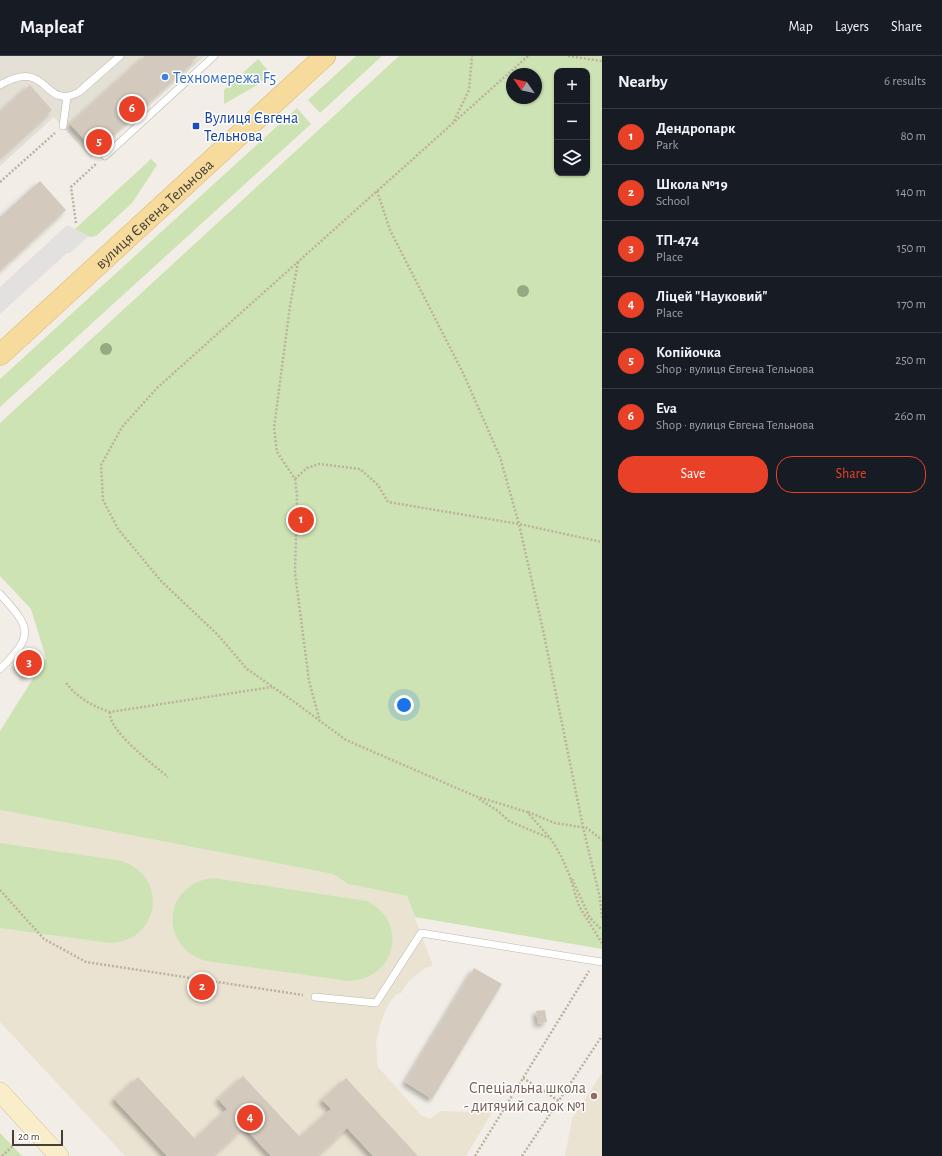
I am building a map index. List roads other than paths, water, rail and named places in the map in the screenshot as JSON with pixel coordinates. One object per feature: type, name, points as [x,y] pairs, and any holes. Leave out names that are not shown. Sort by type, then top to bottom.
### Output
[{"type":"main road","name":"вулиця Євгена Тельнова","points":[[0,355],[325,56]]},
{"type":"main road","points":[[0,1092],[59,1156]]},
{"type":"lane","points":[[0,85],[12,74],[26,69],[34,71],[57,92],[67,96],[79,92],[120,56]]},
{"type":"lane","points":[[105,156],[214,56]]},
{"type":"lane","points":[[63,126],[67,96]]},
{"type":"lane","points":[[0,594],[21,617],[25,626],[25,634],[21,645],[14,656],[0,669]]},
{"type":"lane","points":[[315,997],[376,1003],[421,933],[598,962]]},
{"type":"place","name":"Техномережа F5","points":[[165,77]]},
{"type":"place","name":"Eva","points":[[132,109]]},
{"type":"place","name":"Вулиця Євгена Тельнова","points":[[196,126]]},
{"type":"place","name":"Копійочка","points":[[99,142]]},
{"type":"place","name":"Дендропарк","points":[[301,520]]},
{"type":"place","name":"ТП-474","points":[[29,663]]},
{"type":"place","name":"Школа №19","points":[[202,987]]},
{"type":"place","name":"Спеціальна школа - дитячий садок №1","points":[[594,1096]]},
{"type":"place","name":"Ліцей \"Науковий\"","points":[[250,1118]]}]
